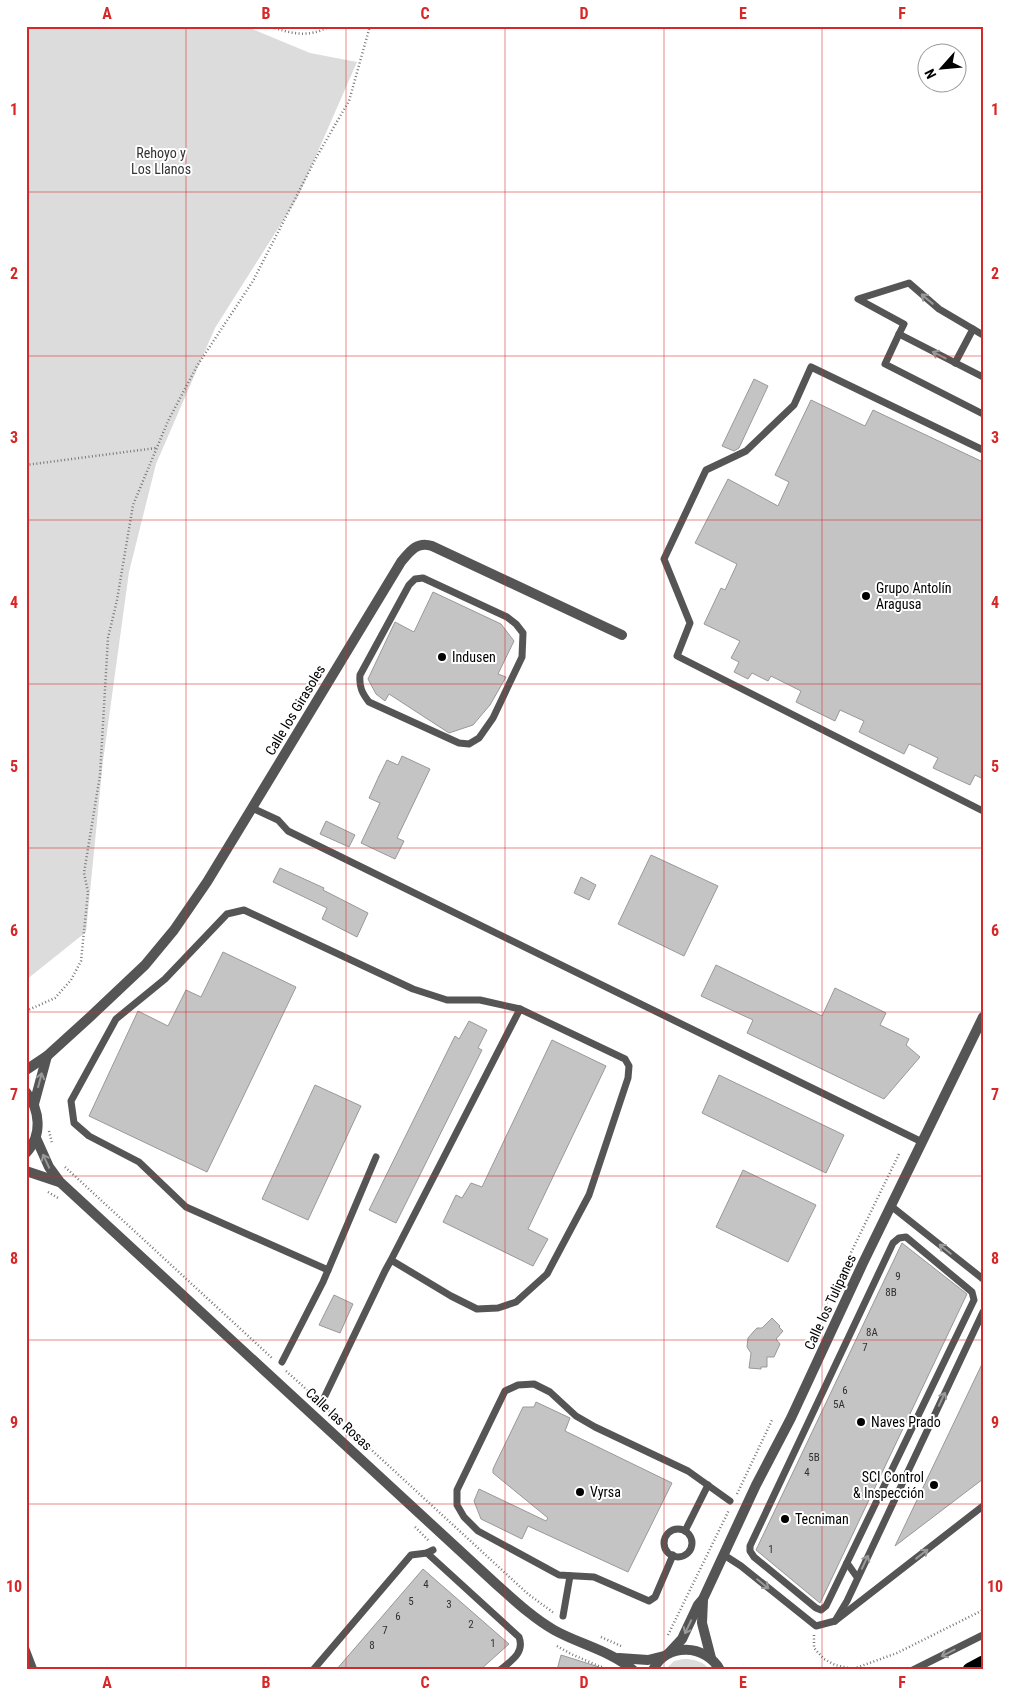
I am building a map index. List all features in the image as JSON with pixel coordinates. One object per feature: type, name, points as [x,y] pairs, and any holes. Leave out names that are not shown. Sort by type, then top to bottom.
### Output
[{"type":"highway","points":[[970,1670],[983,1664]]},
{"type":"street","name":"Calle los Girasoles","points":[[26,1070],[47,1056],[145,965],[160,948],[207,882],[401,562],[413,548],[425,544],[432,546],[622,635]]},
{"type":"street","name":"Calle los Tulipanes","points":[[653,1670],[682,1639],[703,1599],[756,1485],[791,1418],[983,1017]]},
{"type":"street","points":[[34,1104],[47,1056]]},
{"type":"street","points":[[26,1092],[34,1104],[38,1115],[36,1138],[26,1152]]},
{"type":"street","name":"Calle las Rosas","points":[[36,1138],[49,1167],[60,1182],[525,1610],[552,1628],[613,1657],[633,1670]]},
{"type":"street","name":"Calle las Rosas","points":[[26,1171],[60,1182]]},
{"type":"street","name":"Calle los Tulipanes","points":[[703,1599],[702,1623],[711,1658]]},
{"type":"street","name":"Calle las Rosas","points":[[613,1657],[648,1660],[679,1650],[690,1649],[701,1652],[711,1658]]},
{"type":"street","points":[[711,1658],[720,1670]]},
{"type":"lane","points":[[983,335],[939,309],[909,284],[858,299],[904,324],[885,364],[983,414]]},
{"type":"lane","points":[[955,363],[973,329]]},
{"type":"lane","points":[[899,334],[983,377]]},
{"type":"lane","points":[[983,450],[811,367],[794,405],[746,451],[706,470],[664,559],[690,623],[677,656],[983,811]]},
{"type":"lane","points":[[423,578],[432,581],[507,617],[523,633],[522,657],[493,718],[478,738],[469,744],[459,743],[369,702],[363,695],[359,685],[360,675],[406,584],[415,579],[423,578]]},
{"type":"lane","points":[[252,808],[278,820],[288,831],[922,1142]]},
{"type":"lane","points":[[328,1270],[186,1207],[139,1162],[90,1136],[74,1123],[71,1101],[116,1018],[164,980],[227,914],[244,910],[413,989],[447,1000],[480,1000],[520,1009],[625,1059],[629,1066],[628,1078],[589,1194],[547,1274],[516,1302],[498,1308],[477,1309],[390,1260]]},
{"type":"lane","points":[[323,1400],[390,1260],[520,1009]]},
{"type":"lane","points":[[282,1362],[328,1270],[376,1157]]},
{"type":"lane","points":[[891,1206],[983,1279]]},
{"type":"lane","points":[[906,1237],[972,1292],[974,1300],[847,1563],[826,1606],[821,1610],[816,1608],[754,1557],[750,1551],[750,1546],[893,1243],[899,1238],[906,1237]]},
{"type":"lane","points":[[835,1621],[847,1601],[982,1315],[967,1314]]},
{"type":"lane","points":[[673,1556],[655,1597],[649,1601],[594,1577],[559,1575],[478,1531],[464,1517],[457,1505],[457,1490],[505,1391],[518,1384],[534,1384],[550,1392],[576,1416],[589,1424],[688,1471],[730,1501]]},
{"type":"lane","points":[[685,1531],[708,1485]]},
{"type":"lane","points":[[724,1555],[741,1566],[816,1626],[835,1621],[983,1506]]},
{"type":"lane","points":[[681,1529],[685,1531],[691,1537],[691,1549],[682,1556],[673,1556],[665,1546],[666,1537],[672,1530],[681,1529]]},
{"type":"lane","points":[[313,1670],[411,1555],[430,1552],[519,1637],[521,1642],[519,1654],[500,1670]]},
{"type":"lane","points":[[847,1563],[857,1578]]},
{"type":"lane","points":[[563,1616],[570,1576]]},
{"type":"lane","points":[[913,1670],[983,1635]]},
{"type":"lane","points":[[26,1649],[34,1670]]},
{"type":"path","points":[[268,26],[298,34],[319,33],[330,26]]},
{"type":"path","points":[[26,1011],[55,998],[71,980],[81,961],[88,892],[84,873],[100,775],[108,638],[117,600],[133,505],[168,421],[196,366],[253,281],[317,156],[349,101],[370,26]]},
{"type":"path","points":[[26,465],[156,448]]},
{"type":"path","points":[[825,1306],[899,1154]]},
{"type":"path","points":[[737,1494],[773,1418]]},
{"type":"path","points":[[816,1626],[814,1648],[835,1665],[853,1669],[897,1653],[983,1610]]},
{"type":"green space","name":"Rehoyo y Los Llanos","points":[[26,26],[245,26],[310,53],[357,62],[298,197],[215,328],[156,464],[129,572],[103,761],[86,932],[26,980]]},
{"type":"green space","points":[[683,1659],[698,1661],[710,1670],[665,1670],[674,1661]]},
{"type":"building","points":[[754,379],[768,386],[739,448],[734,451],[722,446]]},
{"type":"building","name":"Grupo Antolín Aragusa","points":[[811,400],[865,426],[873,410],[983,462],[983,779],[975,775],[970,785],[933,768],[938,758],[909,744],[904,754],[859,732],[864,721],[840,710],[835,721],[796,702],[801,691],[771,676],[768,681],[752,673],[748,679],[734,672],[739,662],[731,658],[740,641],[704,624],[721,588],[725,590],[737,564],[695,543],[728,479],[778,506],[789,482],[775,475]]},
{"type":"building","name":"Indusen","points":[[433,592],[501,624],[514,641],[498,674],[506,677],[490,705],[473,725],[449,733],[389,694],[385,701],[376,694],[368,679],[395,622],[414,632]]},
{"type":"building","points":[[402,756],[430,769],[397,838],[404,841],[395,859],[361,843],[380,803],[369,798],[379,776],[387,760],[398,765]]},
{"type":"building","points":[[326,821],[355,835],[349,847],[320,834]]},
{"type":"building","points":[[651,855],[718,886],[684,956],[618,924]]},
{"type":"building","points":[[280,868],[324,888],[323,890],[368,913],[357,937],[322,919],[327,908],[273,882]]},
{"type":"building","points":[[581,877],[596,885],[589,900],[574,893]]},
{"type":"building","points":[[223,952],[296,987],[207,1172],[89,1116],[138,1011],[168,1026],[186,990],[201,997]]},
{"type":"building","points":[[716,965],[822,1016],[835,988],[886,1013],[880,1025],[909,1039],[906,1045],[920,1057],[884,1099],[747,1033],[753,1020],[701,996]]},
{"type":"building","points":[[469,1021],[487,1030],[478,1048],[482,1050],[396,1223],[369,1210],[455,1036],[459,1039]]},
{"type":"building","points":[[552,1040],[606,1066],[528,1229],[548,1239],[533,1266],[443,1222],[456,1195],[462,1198],[471,1183],[482,1187]]},
{"type":"building","points":[[719,1075],[844,1135],[826,1173],[702,1113]]},
{"type":"building","points":[[315,1085],[361,1106],[308,1220],[262,1199]]},
{"type":"building","points":[[743,1170],[816,1205],[788,1262],[716,1227]]},
{"type":"building","name":"Naves Prado","points":[[902,1243],[967,1294],[820,1603],[756,1550]]},
{"type":"building","points":[[334,1295],[353,1304],[340,1333],[319,1325]]},
{"type":"building","points":[[772,1318],[783,1331],[776,1339],[780,1344],[774,1357],[767,1357],[767,1367],[761,1367],[761,1369],[749,1368],[751,1353],[747,1347],[748,1338],[757,1328],[762,1328]]},
{"type":"building","name":"Naves Prado","points":[[983,1362],[983,1479],[895,1546]]},
{"type":"building","name":"Vyrsa","points":[[536,1402],[570,1418],[565,1431],[672,1483],[628,1572],[528,1526],[522,1539],[481,1519],[474,1501],[479,1489],[546,1521],[548,1518],[493,1473],[493,1469],[523,1407],[534,1407]]},
{"type":"building","points":[[423,1569],[509,1644],[480,1670],[336,1670]]},
{"type":"building","points":[[561,1655],[599,1667],[599,1670],[557,1670]]},
{"type":"place","name":"Grupo Antolín Aragusa","points":[[866,596]]},
{"type":"place","name":"Indusen","points":[[442,657]]},
{"type":"place","name":"Naves Prado","points":[[861,1422]]},
{"type":"place","name":"SCI Control & Inspección","points":[[934,1485]]},
{"type":"place","name":"Vyrsa","points":[[580,1492]]},
{"type":"place","name":"Tecniman","points":[[785,1519]]}]
